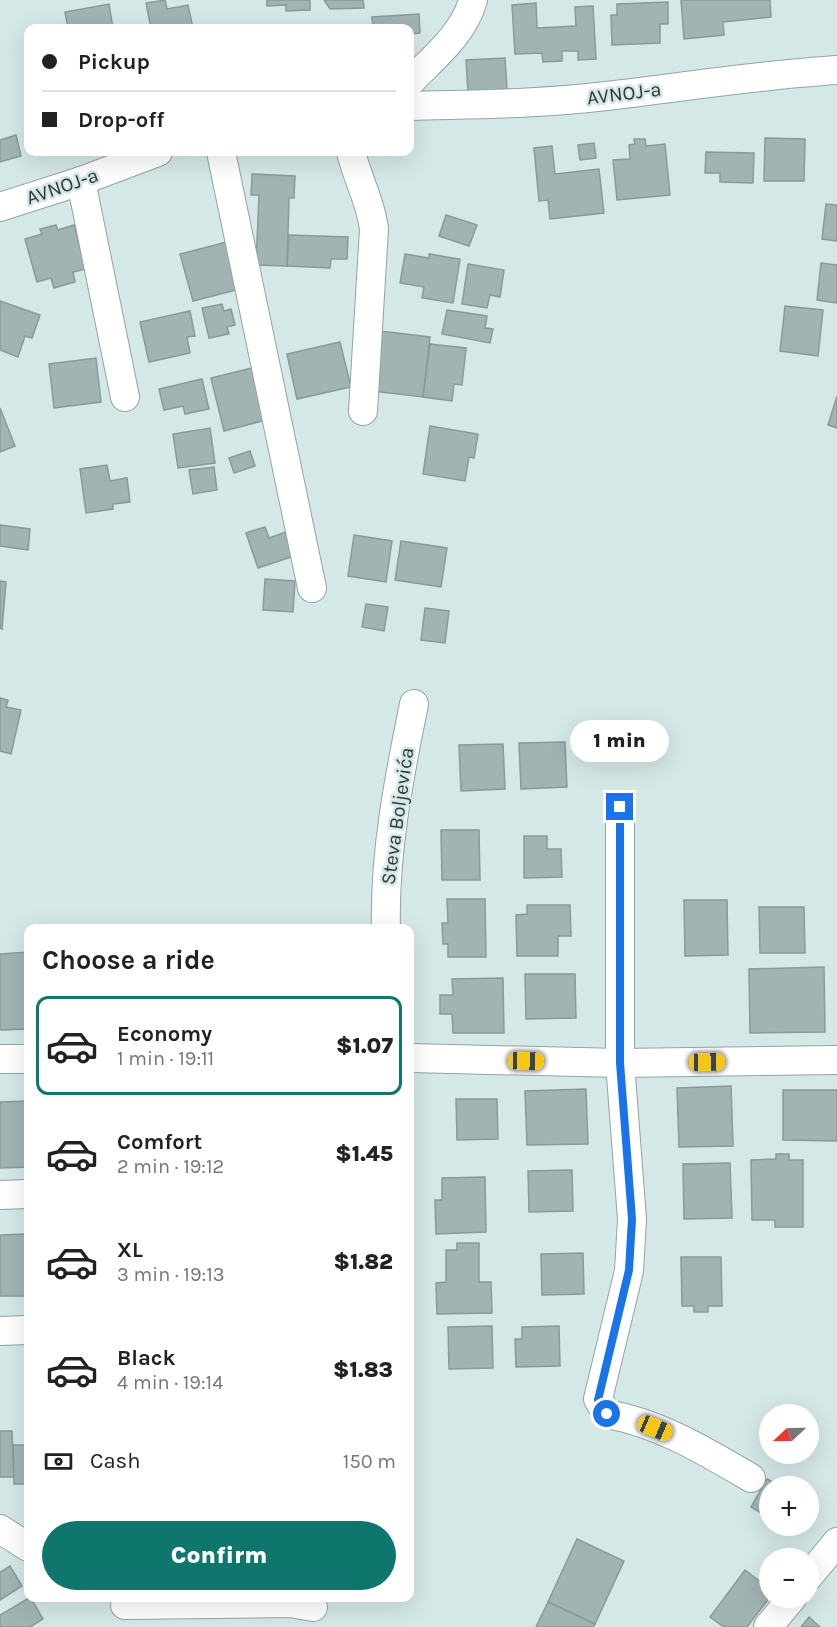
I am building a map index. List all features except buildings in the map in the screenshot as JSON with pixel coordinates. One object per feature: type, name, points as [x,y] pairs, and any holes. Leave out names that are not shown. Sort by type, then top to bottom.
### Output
[{"type":"street","points":[[414,78],[456,33],[468,17],[473,0]]},
{"type":"street","name":"AVNOJ-a","points":[[414,106],[539,102],[605,96],[770,74],[837,70]]},
{"type":"street","name":"AVNOJ-a","points":[[0,207],[81,181],[147,156]]},
{"type":"street","points":[[222,156],[312,588]]},
{"type":"street","points":[[352,156],[372,213],[374,230],[363,411]]},
{"type":"street","points":[[81,181],[125,397]]},
{"type":"street","name":"Steva Boljevića","points":[[386,924],[385,908],[394,806],[414,704]]},
{"type":"street","points":[[620,807],[620,1063],[632,1219],[629,1270],[598,1400],[607,1414],[633,1418],[698,1447],[751,1478]]},
{"type":"street","points":[[414,1058],[620,1063],[837,1060]]},
{"type":"street","points":[[0,1059],[24,1059]]},
{"type":"street","points":[[0,1195],[24,1194]]},
{"type":"street","points":[[0,1331],[24,1330]]},
{"type":"street","points":[[0,1529],[24,1544]]},
{"type":"street","points":[[819,1564],[837,1542]]},
{"type":"street","points":[[126,1610],[291,1602],[311,1610]]},
{"type":"street","points":[[768,1627],[784,1608]]},
{"type":"route","points":[[607,1414],[598,1400],[629,1270],[632,1219],[620,1063],[620,807]]}]
